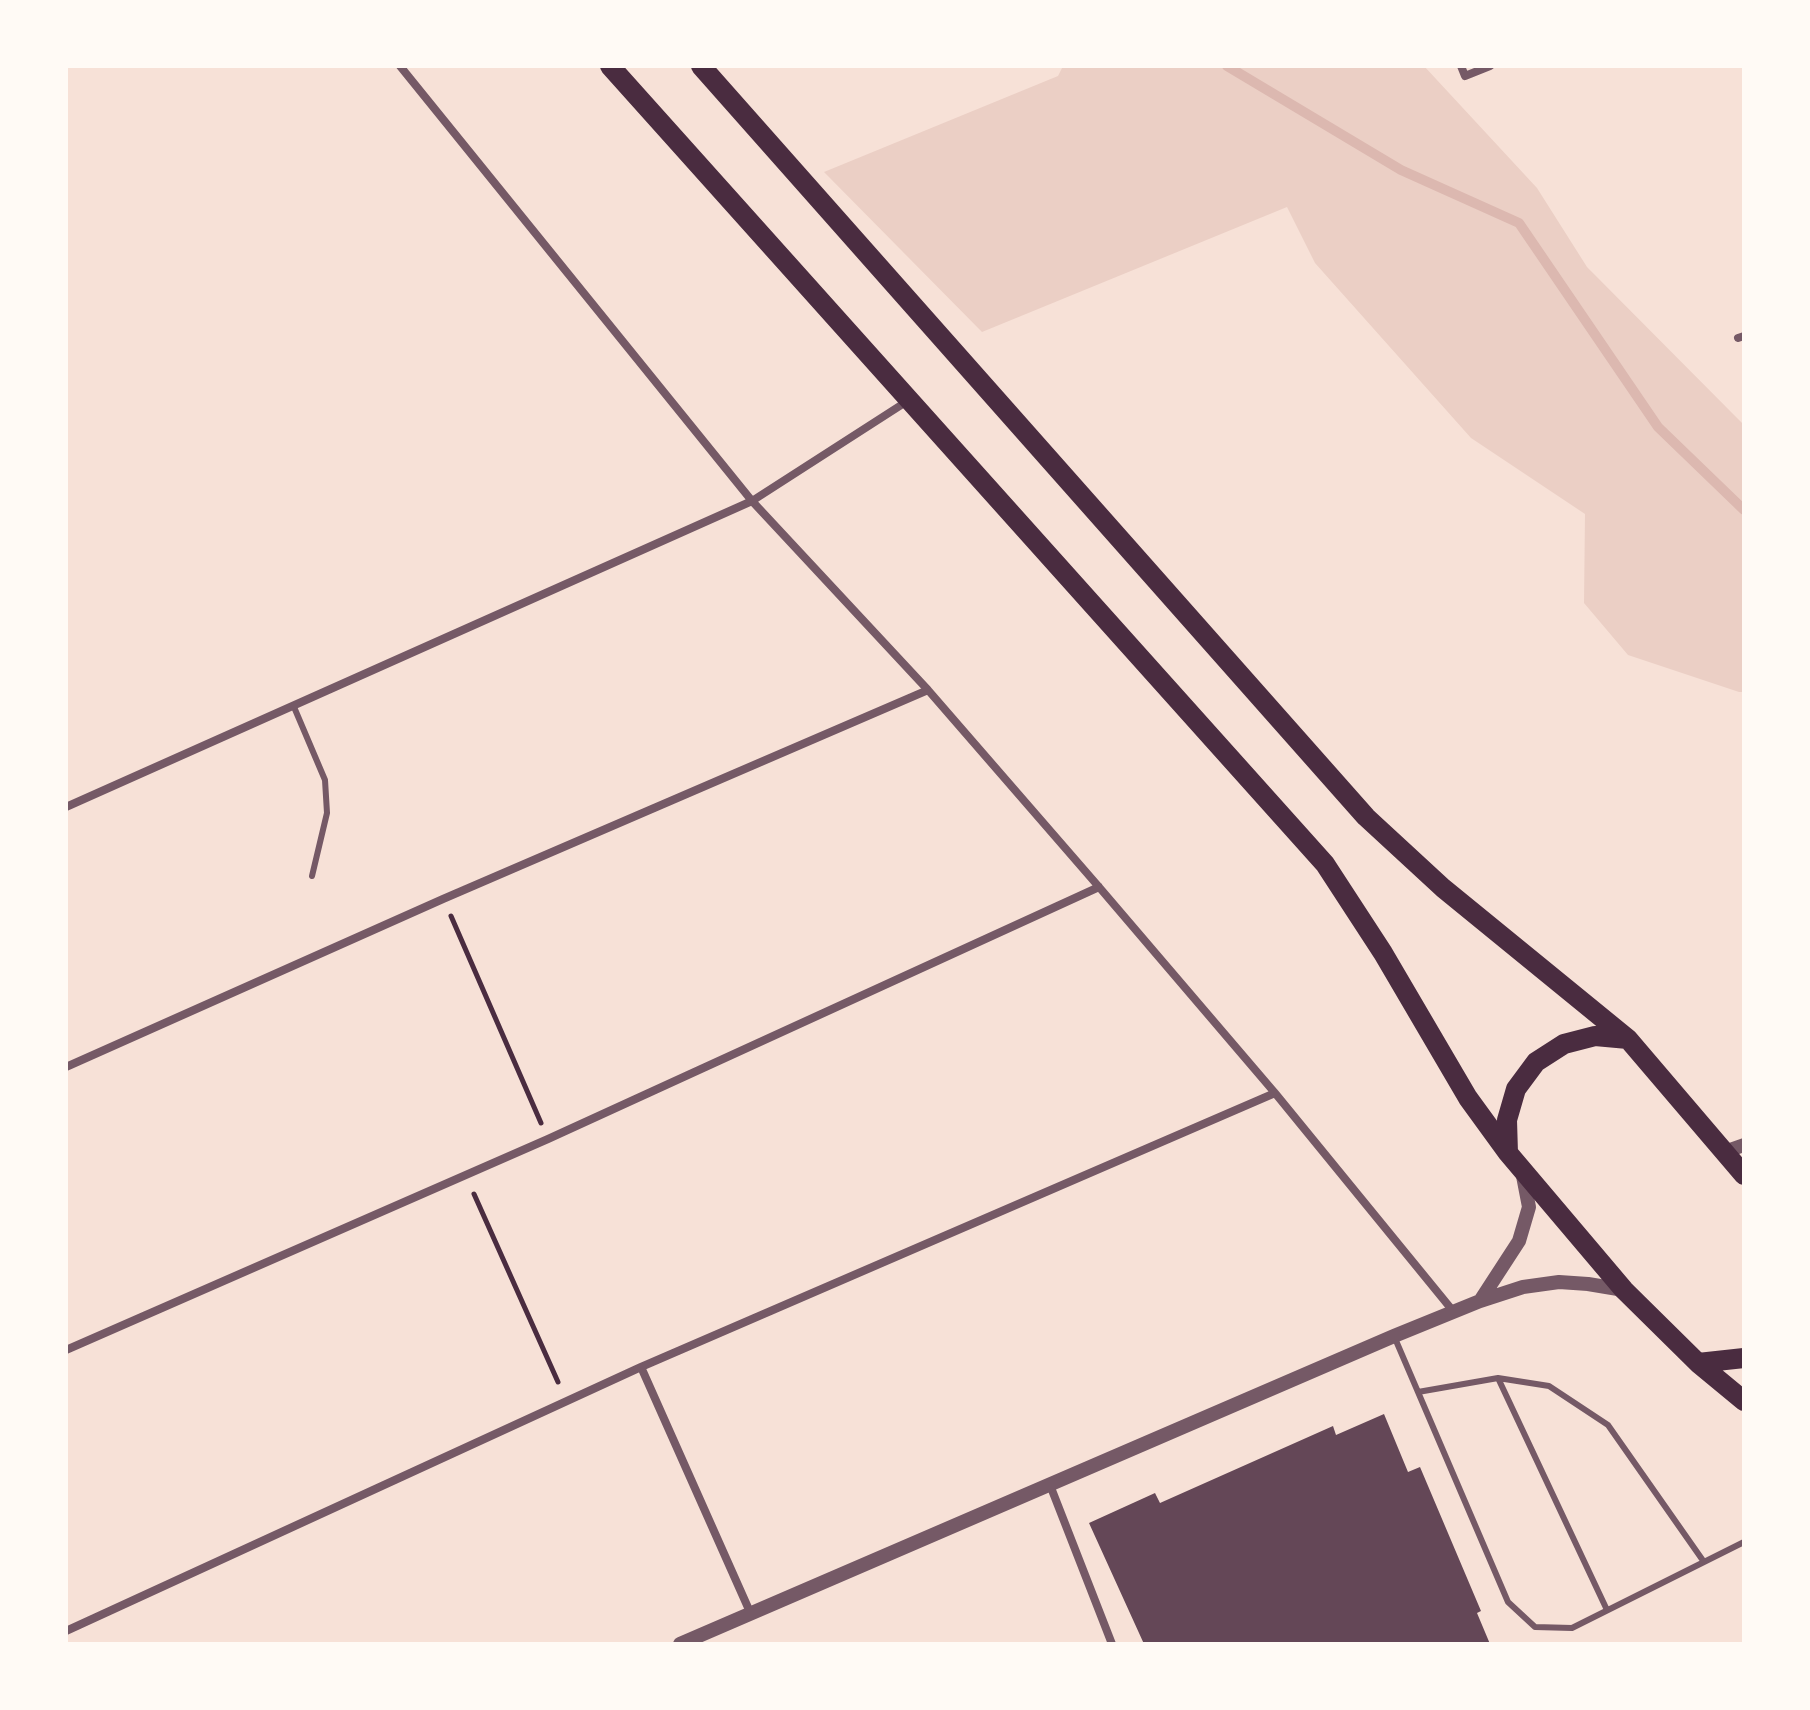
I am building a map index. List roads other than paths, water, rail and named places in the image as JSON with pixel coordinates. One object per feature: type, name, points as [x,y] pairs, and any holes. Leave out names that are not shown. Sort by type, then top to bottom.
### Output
[{"type":"main road","points":[[610,66],[1325,864],[1383,953],[1468,1098],[1508,1153],[1624,1290],[1698,1363],[1744,1401]]},
{"type":"main road","points":[[701,66],[1366,817],[1443,888],[1628,1039],[1744,1175]]},
{"type":"main road","points":[[1508,1153],[1507,1120],[1516,1089],[1536,1062],[1564,1044],[1595,1036],[1628,1039]]},
{"type":"main road","points":[[1698,1363],[1744,1358]]},
{"type":"street","points":[[400,66],[752,501],[928,690],[1099,887],[1275,1093],[1453,1311]]},
{"type":"street","points":[[1461,66],[1465,76],[1490,66]]},
{"type":"street","points":[[66,807],[752,501],[909,400]]},
{"type":"street","points":[[66,1067],[443,899],[928,690]]},
{"type":"street","points":[[66,1350],[548,1139],[1099,887]]},
{"type":"street","points":[[66,1631],[641,1367],[1275,1093]]},
{"type":"street","points":[[1724,1152],[1744,1145]]},
{"type":"street","points":[[1480,1301],[1519,1241],[1529,1207],[1522,1170]]},
{"type":"street","points":[[680,1644],[1453,1311],[1523,1287],[1559,1282],[1624,1290]]},
{"type":"street","points":[[641,1367],[750,1612]]},
{"type":"street","points":[[1050,1485],[1112,1644]]},
{"type":"lane","points":[[294,707],[325,780],[327,813],[312,876]]},
{"type":"lane","points":[[1394,1336],[1508,1602],[1535,1627],[1572,1628],[1744,1542]]},
{"type":"lane","points":[[1418,1392],[1498,1378],[1549,1386],[1608,1425],[1704,1562]]},
{"type":"lane","points":[[1498,1378],[1607,1610]]},
{"type":"waterway","points":[[1227,66],[1401,170],[1519,223],[1658,427],[1744,510]]}]
